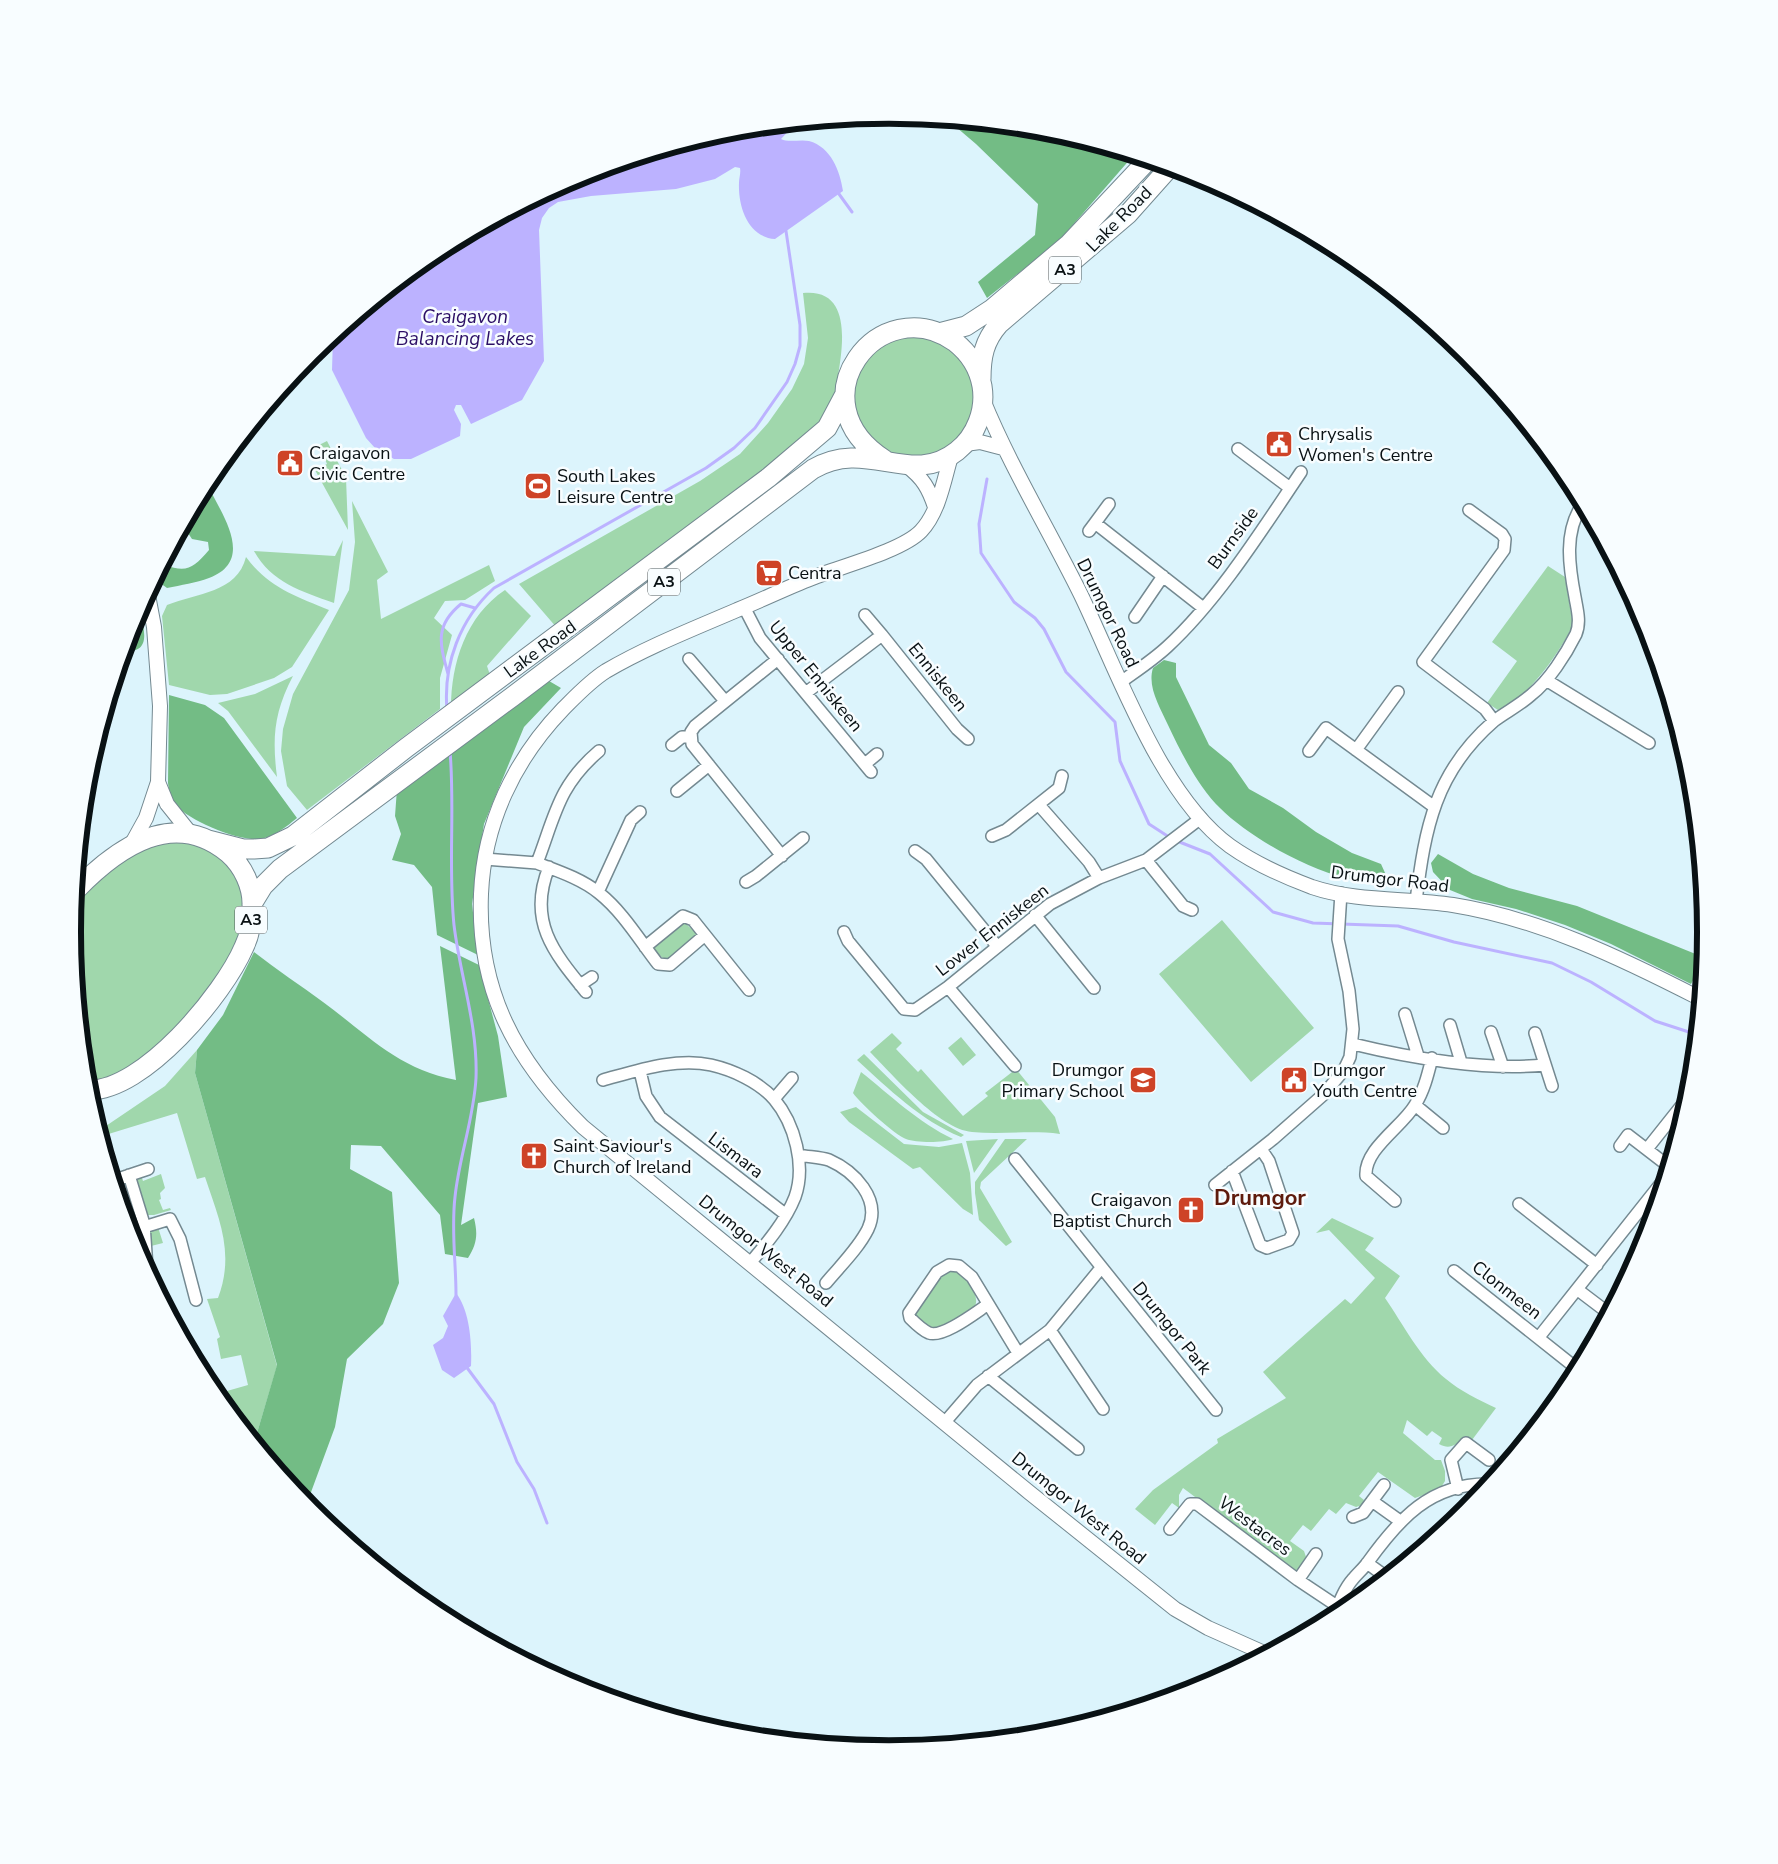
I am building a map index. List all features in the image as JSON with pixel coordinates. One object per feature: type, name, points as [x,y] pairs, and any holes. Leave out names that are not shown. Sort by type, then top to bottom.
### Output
[{"type":"highway","name":"Lake Road","points":[[938,333],[966,326],[992,309],[1068,244],[1127,185],[1143,165]]},
{"type":"highway","name":"Lake Road","points":[[981,380],[981,363],[989,336],[999,324],[1128,214],[1165,173]]},
{"type":"highway","name":"A3","points":[[911,328],[938,333],[960,346],[969,356],[981,380],[983,399],[981,416],[974,431],[958,450],[926,466],[907,466],[885,460],[868,449],[855,434],[847,416],[844,396],[851,368],[862,351],[879,338],[898,330],[911,328]]},
{"type":"highway","name":"Lake Road","points":[[200,837],[243,849],[268,848],[280,844],[343,799],[447,717],[768,478],[827,428],[844,396]]},
{"type":"highway","name":"Lake Road","points":[[252,904],[263,886],[280,869],[812,469],[828,460],[846,457],[885,460]]},
{"type":"highway","name":"A3","points":[[83,881],[129,847],[162,833],[200,837],[233,858],[240,867],[248,885],[252,904],[250,932],[238,959],[224,982],[188,1027],[170,1047],[136,1073],[119,1083],[97,1088]]},
{"type":"street","name":"Drumgor Road","points":[[983,399],[1003,448],[1080,593],[1161,763],[1201,818],[1229,845],[1256,862],[1313,887],[1341,894],[1454,905],[1546,929],[1605,953],[1694,996]]},
{"type":"street","points":[[958,450],[980,442],[1003,448]]},
{"type":"street","points":[[1238,449],[1290,488]]},
{"type":"street","name":"Drumgor West Road","points":[[958,450],[935,507],[923,529],[908,541],[808,579],[681,634],[605,672],[585,688],[542,732],[517,768],[496,814],[485,859],[481,910],[484,955],[506,1026],[543,1086],[583,1127],[1030,1493],[1175,1609],[1208,1628],[1258,1650]]},
{"type":"street","points":[[907,466],[920,476],[929,489],[935,507]]},
{"type":"street","name":"Burnside","points":[[1121,682],[1166,648],[1202,607],[1239,562],[1301,472]]},
{"type":"street","points":[[1109,504],[1092,527],[1163,576],[1202,607]]},
{"type":"street","points":[[1468,510],[1502,534],[1505,539],[1504,550],[1423,662],[1485,709],[1494,721]]},
{"type":"street","points":[[1416,901],[1423,852],[1433,806],[1459,761],[1494,721],[1532,694],[1546,680],[1578,629],[1579,622],[1572,583],[1570,537],[1578,511]]},
{"type":"street","points":[[1135,616],[1163,576]]},
{"type":"street","points":[[129,847],[144,823],[158,782],[160,706],[154,627],[150,607]]},
{"type":"street","name":"Upper Enniskeen","points":[[744,607],[760,638],[807,692],[868,768],[877,754]]},
{"type":"street","name":"Enniskeen","points":[[866,615],[957,729],[968,739]]},
{"type":"street","points":[[807,692],[882,635]]},
{"type":"street","points":[[689,659],[725,701]]},
{"type":"street","points":[[778,659],[695,726],[691,737],[692,744],[782,856]]},
{"type":"street","points":[[1546,680],[1649,743]]},
{"type":"street","points":[[1356,750],[1398,692]]},
{"type":"street","points":[[1309,751],[1326,728],[1433,806]]},
{"type":"street","points":[[672,745],[682,737],[691,737]]},
{"type":"street","points":[[537,863],[556,806],[565,789],[575,773],[599,750]]},
{"type":"street","points":[[677,791],[709,765]]},
{"type":"street","points":[[992,836],[1006,830],[1059,788],[1062,776]]},
{"type":"street","points":[[158,782],[167,804],[200,837]]},
{"type":"street","points":[[1039,804],[1089,862],[1098,878]]},
{"type":"street","points":[[598,892],[631,820],[640,812]]},
{"type":"street","name":"Lower Enniskeen","points":[[844,932],[848,941],[907,1015],[921,1008],[1050,904],[1098,878],[1146,860],[1201,818]]},
{"type":"street","points":[[746,882],[803,838]]},
{"type":"street","points":[[916,851],[926,859],[997,946]]},
{"type":"street","points":[[485,859],[537,863],[549,867],[598,892],[610,903],[658,964],[670,965],[705,935]]},
{"type":"street","points":[[1146,860],[1183,906],[1192,910]]},
{"type":"street","points":[[549,867],[541,901],[544,933],[583,989],[592,977]]},
{"type":"street","points":[[1215,1185],[1261,1149],[1335,1083],[1344,1070],[1353,1044],[1349,991],[1338,939],[1341,894]]},
{"type":"street","points":[[1035,915],[1092,980]]},
{"type":"street","points":[[645,947],[682,916],[693,920],[749,990]]},
{"type":"street","points":[[948,987],[1015,1066]]},
{"type":"street","points":[[1405,1014],[1418,1056]]},
{"type":"street","points":[[1450,1025],[1461,1062]]},
{"type":"street","points":[[1491,1032],[1503,1067]]},
{"type":"street","points":[[1535,1033],[1552,1086]]},
{"type":"street","points":[[1353,1044],[1418,1056],[1503,1067],[1545,1065]]},
{"type":"street","points":[[1395,1201],[1366,1176],[1366,1162],[1415,1105],[1425,1083],[1432,1058]]},
{"type":"street","points":[[603,1080],[640,1071],[690,1063],[711,1065],[736,1073],[760,1087],[774,1099],[787,1122],[799,1156],[796,1189],[775,1232],[750,1263]]},
{"type":"street","name":"Lismara","points":[[640,1071],[646,1096],[660,1117],[785,1214]]},
{"type":"street","points":[[774,1099],[792,1078]]},
{"type":"street","points":[[1415,1105],[1443,1128]]},
{"type":"street","points":[[1648,1149],[1675,1113]]},
{"type":"street","points":[[1620,1146],[1628,1135],[1663,1162]]},
{"type":"street","points":[[1232,1171],[1260,1245],[1267,1248],[1289,1240],[1293,1233],[1269,1161],[1261,1149]]},
{"type":"street","points":[[799,1156],[826,1159],[839,1165],[860,1182],[870,1201],[871,1216],[868,1228],[826,1283]]},
{"type":"street","name":"Drumgor Park","points":[[1015,1159],[1216,1410]]},
{"type":"street","points":[[120,1178],[148,1168]]},
{"type":"street","points":[[129,1175],[144,1227],[145,1246]]},
{"type":"street","name":"Clonmeen","points":[[1539,1337],[1654,1192]]},
{"type":"street","points":[[1519,1204],[1597,1265]]},
{"type":"street","points":[[144,1227],[170,1219],[180,1239],[196,1300]]},
{"type":"street","points":[[987,1305],[944,1332],[935,1334],[925,1330],[910,1318],[909,1313],[937,1272],[950,1265],[959,1266],[966,1270],[1018,1353]]},
{"type":"street","points":[[945,1422],[966,1396],[988,1376],[1050,1330],[1101,1268]]},
{"type":"street","name":"Clonmeen","points":[[1454,1271],[1571,1364]]},
{"type":"street","points":[[1578,1290],[1603,1309]]},
{"type":"street","points":[[1050,1330],[1103,1409]]},
{"type":"street","points":[[988,1376],[1078,1449]]},
{"type":"street","points":[[1458,1489],[1451,1460],[1466,1443],[1489,1460]]},
{"type":"street","points":[[1353,1517],[1363,1513],[1384,1485]]},
{"type":"street","name":"Westacres","points":[[1339,1603],[1352,1580],[1367,1563],[1382,1540],[1400,1521],[1422,1503],[1458,1489],[1476,1486]]},
{"type":"street","points":[[1372,1501],[1400,1521]]},
{"type":"street","name":"Westacres","points":[[1170,1529],[1190,1504],[1197,1504],[1298,1580],[1331,1608]]},
{"type":"street","name":"Westacres","points":[[1298,1580],[1316,1554]]},
{"type":"street","points":[[1367,1563],[1381,1573]]},
{"type":"green space","points":[[957,127],[994,131],[1047,140],[1129,161],[1058,242],[987,298],[978,282],[1035,235],[1038,204]]},
{"type":"green space","points":[[803,293],[819,294],[830,300],[837,309],[841,321],[842,349],[835,399],[823,419],[808,436],[557,628],[519,584],[700,481],[740,454],[768,423],[792,389],[804,364],[808,338]]},
{"type":"green space","points":[[914,337],[937,341],[957,354],[970,374],[974,397],[970,420],[957,440],[937,453],[914,457],[891,453],[871,440],[858,420],[854,397],[858,374],[871,354],[891,341]]},
{"type":"green space","points":[[327,441],[346,478],[348,530],[315,470],[327,464],[319,445]]},
{"type":"green space","points":[[211,492],[227,523],[231,536],[233,549],[231,560],[223,570],[209,578],[167,588],[161,584],[169,566],[179,569],[190,567],[199,561],[209,550],[208,542],[192,539],[187,532]]},
{"type":"green space","points":[[352,501],[388,572],[377,580],[381,619],[489,565],[495,581],[465,600],[445,601],[434,618],[452,635],[440,678],[440,709],[307,810],[287,786],[281,751],[283,729],[293,694],[349,590],[355,542]]},
{"type":"green space","points":[[343,540],[334,603],[288,584],[269,571],[254,551],[335,556]]},
{"type":"green space","points":[[246,557],[263,576],[283,590],[329,610],[292,667],[274,678],[227,694],[210,695],[169,685],[162,616],[167,605],[225,585],[241,569]]},
{"type":"green space","points":[[1548,566],[1565,577],[1573,625],[1560,648],[1531,686],[1509,705],[1498,710],[1487,703],[1517,661],[1492,642]]},
{"type":"green space","points":[[505,590],[531,616],[487,666],[490,675],[451,708],[454,674],[463,642],[480,613]]},
{"type":"green space","points":[[143,624],[143,643],[140,648],[132,651]]},
{"type":"green space","points":[[1164,660],[1176,663],[1176,677],[1209,745],[1231,763],[1249,789],[1283,808],[1316,832],[1352,853],[1381,864],[1386,875],[1379,883],[1345,878],[1296,859],[1246,830],[1212,800],[1191,769],[1155,697],[1152,682],[1153,668]]},
{"type":"green space","points":[[293,676],[282,701],[276,725],[277,777],[228,711],[218,703],[255,694]]},
{"type":"green space","points":[[544,678],[561,688],[524,727],[484,824],[472,904],[478,955],[437,935],[432,887],[414,865],[392,860],[401,834],[395,816],[397,789]]},
{"type":"green space","points":[[169,695],[205,705],[224,718],[297,818],[271,836],[252,839],[228,834],[203,824],[176,805],[170,794],[168,783]]},
{"type":"green space","points":[[186,842],[213,854],[224,863],[234,875],[243,902],[241,931],[229,961],[210,990],[187,1018],[136,1062],[113,1077],[95,1081],[88,1037],[83,985],[81,932],[82,893],[97,877],[152,843]]},
{"type":"green space","points":[[1438,854],[1473,874],[1509,888],[1577,906],[1696,954],[1695,976],[1691,984],[1611,944],[1565,925],[1516,909],[1472,899],[1450,890],[1433,872],[1431,863]]},
{"type":"green space","points":[[1222,920],[1314,1028],[1251,1082],[1159,974]]},
{"type":"green space","points":[[685,923],[696,933],[696,938],[667,962],[654,950],[654,946],[681,924]]},
{"type":"green space","points":[[440,946],[479,965],[498,1036],[507,1097],[478,1103],[461,1225],[474,1218],[476,1229],[475,1243],[468,1258],[445,1254],[440,1215],[381,1146],[351,1145],[350,1169],[392,1192],[399,1283],[383,1324],[347,1359],[335,1427],[310,1495],[257,1434],[277,1365],[195,1073],[197,1050],[223,1015],[254,952],[400,1059],[435,1075],[456,1080]]},
{"type":"green space","points":[[892,1033],[902,1043],[896,1049],[918,1072],[921,1069],[963,1116],[988,1096],[985,1093],[1016,1069],[1055,1117],[1060,1134],[972,1132],[959,1129],[945,1121],[917,1100],[870,1052]]},
{"type":"green space","points":[[961,1037],[976,1055],[963,1066],[948,1048]]},
{"type":"green space","points":[[197,1050],[195,1073],[277,1366],[257,1434],[229,1397],[227,1391],[248,1385],[241,1355],[221,1359],[217,1339],[220,1337],[207,1299],[218,1298],[223,1282],[225,1251],[223,1236],[205,1177],[197,1179],[177,1113],[107,1134],[106,1126],[165,1086]]},
{"type":"green space","points":[[864,1054],[923,1112],[964,1135],[961,1137],[946,1130],[906,1103],[857,1060]]},
{"type":"green space","points":[[861,1072],[917,1117],[953,1139],[923,1142],[906,1139],[894,1132],[853,1093]]},
{"type":"green space","points":[[856,1107],[904,1144],[939,1147],[962,1143],[970,1173],[973,1215],[963,1209],[920,1167],[913,1169],[849,1122],[840,1112]]},
{"type":"green space","points":[[998,1139],[974,1173],[966,1141]]},
{"type":"green space","points":[[1005,1139],[1027,1139],[981,1182],[980,1188],[1012,1242],[1006,1246],[979,1220],[975,1193],[975,1182]]},
{"type":"green space","points":[[140,1173],[143,1181],[161,1174],[165,1188],[160,1193],[161,1199],[159,1200],[163,1210],[170,1208],[171,1210],[147,1215],[133,1180]]},
{"type":"green space","points":[[1332,1218],[1374,1238],[1365,1250],[1400,1276],[1385,1298],[1428,1361],[1457,1387],[1496,1408],[1472,1440],[1464,1438],[1449,1447],[1439,1444],[1442,1438],[1432,1431],[1427,1436],[1407,1420],[1403,1433],[1435,1460],[1441,1460],[1445,1471],[1445,1481],[1440,1489],[1415,1498],[1378,1472],[1359,1496],[1364,1500],[1362,1505],[1356,1507],[1346,1503],[1336,1514],[1329,1509],[1311,1531],[1303,1525],[1290,1541],[1304,1551],[1306,1557],[1302,1569],[1294,1571],[1183,1488],[1179,1495],[1179,1508],[1172,1503],[1155,1525],[1135,1509],[1153,1490],[1218,1443],[1217,1439],[1286,1398],[1263,1372],[1345,1299],[1351,1304],[1375,1278],[1329,1230],[1316,1233]]},
{"type":"green space","points":[[157,1224],[163,1243],[151,1246],[149,1232]]},
{"type":"green space","points":[[951,1270],[963,1274],[975,1295],[976,1304],[974,1308],[949,1324],[930,1328],[919,1320],[915,1308],[940,1276]]},
{"type":"water","name":"Craigavon Balancing Lakes","points":[[789,131],[781,139],[787,141],[802,140],[817,144],[829,154],[837,168],[843,191],[775,239],[758,233],[746,219],[740,202],[740,168],[735,167],[715,179],[676,189],[591,196],[558,202],[549,208],[542,218],[539,230],[544,361],[522,400],[471,424],[461,405],[456,405],[454,410],[461,424],[460,436],[411,459],[394,459],[375,448],[366,438],[332,370],[333,347],[397,291],[440,260],[485,232],[580,186],[629,167],[680,152],[731,140]]},
{"type":"water","points":[[456,1293],[461,1300],[467,1318],[471,1366],[454,1378],[442,1370],[433,1345],[443,1338],[448,1326],[443,1316]]},
{"type":"waterway","points":[[839,194],[852,212]]},
{"type":"waterway","points":[[447,710],[448,676],[456,643],[472,614],[494,588],[706,468],[734,448],[755,428],[787,382],[800,346],[800,325],[786,231]]},
{"type":"waterway","points":[[987,479],[979,524],[981,553],[1014,602],[1035,618],[1044,629],[1066,672],[1115,722],[1120,761],[1149,824],[1169,837]]},
{"type":"waterway","points":[[448,674],[441,644],[441,636],[446,620],[461,604],[475,608]]},
{"type":"waterway","points":[[450,751],[452,903],[457,944],[472,1020],[476,1058],[475,1093],[457,1182],[454,1209],[456,1295]]},
{"type":"waterway","points":[[1177,841],[1210,854],[1273,912],[1313,923],[1398,926],[1454,942],[1552,963],[1591,982],[1655,1021],[1690,1033]]},
{"type":"waterway","points":[[465,1365],[494,1404],[517,1462],[534,1489],[547,1523]]},
{"type":"place","name":"Chrysalis Women's Centre","points":[[1279,444]]},
{"type":"place","name":"Craigavon Civic Centre","points":[[290,463]]},
{"type":"place","name":"South Lakes Leisure Centre","points":[[538,486]]},
{"type":"place","name":"Centra","points":[[769,573]]},
{"type":"place","name":"Drumgor Primary School","points":[[1143,1080]]},
{"type":"place","name":"Drumgor Youth Centre","points":[[1294,1080]]},
{"type":"place","name":"Saint Saviour's Church of Ireland","points":[[534,1156]]},
{"type":"place","name":"Craigavon Baptist Church","points":[[1191,1210]]},
{"type":"district","name":"Drumgor","points":[[1260,1198]]}]
